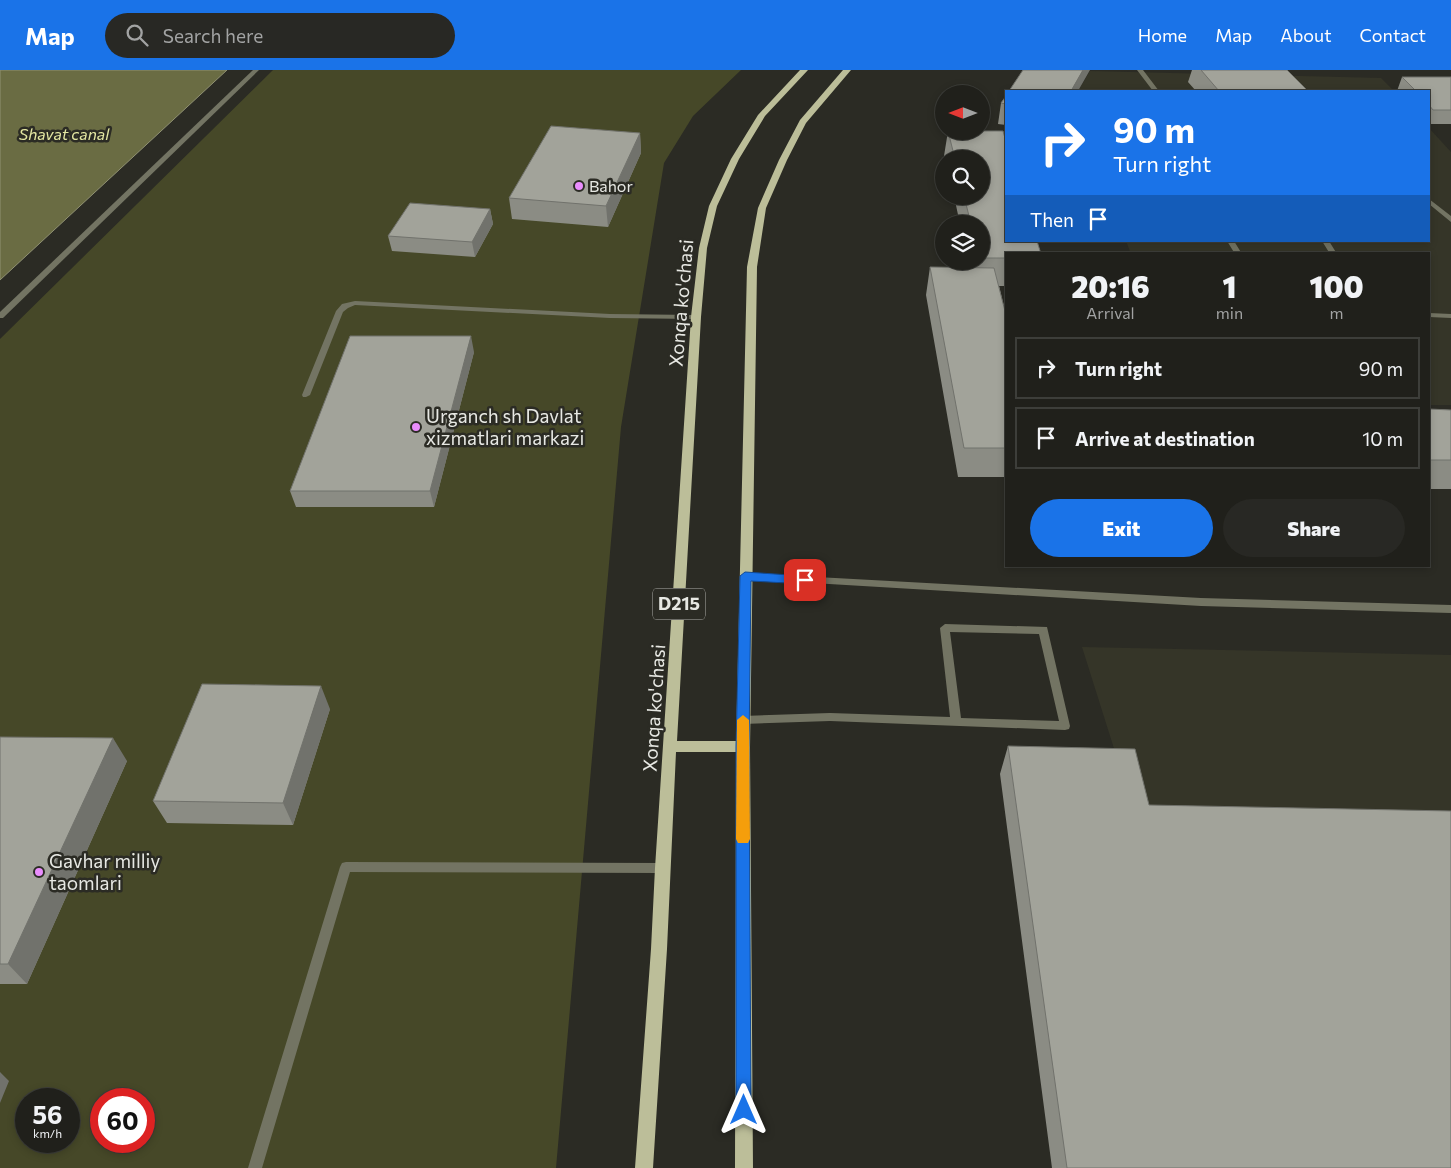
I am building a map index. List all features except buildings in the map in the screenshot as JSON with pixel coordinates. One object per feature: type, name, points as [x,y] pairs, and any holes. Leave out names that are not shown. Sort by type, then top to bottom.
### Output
[{"type":"main road","name":"Xonqa ko'chasi","points":[[644,1168],[659,950],[662,868],[696,317],[703,248],[713,206],[735,159],[762,116],[804,70]]},
{"type":"main road","points":[[744,1168],[743,720],[752,266],[762,208],[803,122],[847,70]]},
{"type":"main road","points":[[670,746],[743,747]]},
{"type":"street","points":[[0,316],[256,70]]},
{"type":"street","points":[[1140,70],[1155,90]]},
{"type":"street","points":[[1430,202],[1451,220]]},
{"type":"street","points":[[306,395],[340,312],[345,306],[354,303],[610,316],[696,317]]},
{"type":"street","points":[[1430,315],[1451,316]]},
{"type":"street","points":[[745,576],[1201,602],[1451,609]]},
{"type":"street","points":[[743,720],[830,717],[956,722],[1064,726],[1043,630],[944,628],[956,722]]},
{"type":"street","points":[[255,1168],[346,867],[662,868]]},
{"type":"shaded area","points":[[273,70],[741,70],[693,116],[664,163],[621,427],[556,1168],[0,1168],[0,339]]},
{"type":"shaded area","points":[[1090,71],[1381,78],[1393,90],[1079,90]]},
{"type":"shaded area","points":[[1430,129],[1451,152],[1451,405],[1430,405],[1430,252],[1130,252],[1126,242],[1430,242]]},
{"type":"shaded area","points":[[1082,647],[1451,655],[1451,1168],[1123,777]]},
{"type":"water","name":"Shavat canal","points":[[0,70],[227,70],[0,280]]},
{"type":"slow traffic","points":[[743,720],[743,839]]},
{"type":"place","name":"Bahor","points":[[579,186]]},
{"type":"place","name":"Urganch sh Davlat xizmatlari markazi","points":[[416,427]]},
{"type":"place","name":"Gavhar milliy taomlari","points":[[39,872]]},
{"type":"route","points":[[744,1110],[743,747],[745,576],[805,580]]}]
